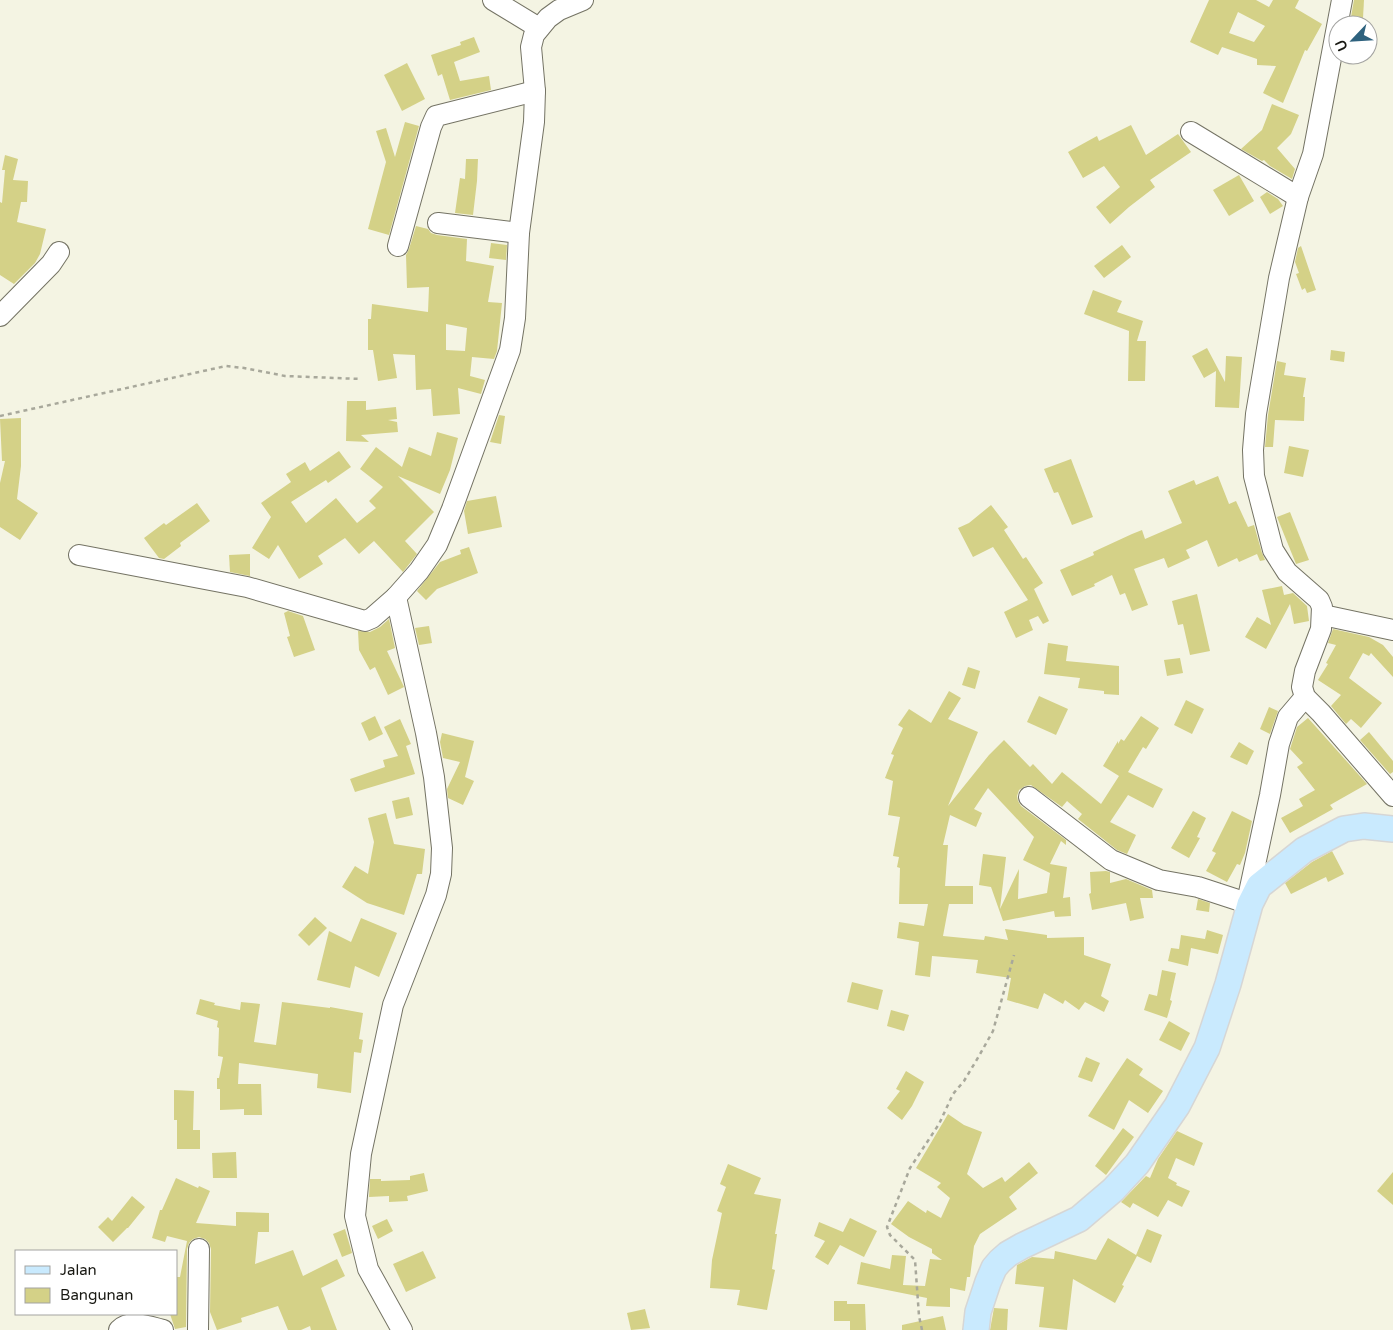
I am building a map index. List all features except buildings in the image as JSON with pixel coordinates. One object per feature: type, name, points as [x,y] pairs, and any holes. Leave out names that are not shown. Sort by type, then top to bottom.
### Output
[{"type":"main road","points":[[976,1330],[978,1312],[988,1282],[994,1268],[1000,1261],[1022,1246],[1074,1222],[1113,1190],[1137,1164],[1177,1106],[1207,1048],[1228,984],[1248,904],[1259,886],[1304,850],[1344,829],[1358,826],[1393,829]]},
{"type":"street","points":[[493,0],[539,28]]},
{"type":"street","points":[[79,555],[247,587],[365,621],[372,618],[396,597],[437,545],[510,350],[515,318],[519,233],[532,141],[535,91],[531,47],[534,34],[559,10],[583,0]]},
{"type":"street","points":[[1342,0],[1313,154],[1298,197],[1279,278],[1256,414],[1253,459],[1254,476],[1274,550],[1287,572],[1318,600],[1322,607],[1321,629],[1305,671],[1302,687],[1305,697],[1393,796]]},
{"type":"street","points":[[398,246],[436,116],[535,91]]},
{"type":"street","points":[[1191,132],[1298,197]]},
{"type":"street","points":[[438,223],[519,233]]},
{"type":"street","points":[[0,316],[51,264],[59,252]]},
{"type":"street","points":[[396,597],[434,777],[442,848],[441,874],[436,895],[393,1005],[360,1154],[355,1216],[368,1269],[402,1330]]},
{"type":"street","points":[[1322,615],[1392,631]]},
{"type":"street","points":[[1029,797],[1111,860],[1159,880],[1198,887],[1248,904],[1279,744],[1288,717],[1305,697]]},
{"type":"street","points":[[198,1330],[199,1249]]},
{"type":"street","points":[[119,1330],[126,1324],[132,1323],[163,1330]]},
{"type":"path","points":[[0,416],[226,366],[285,376],[361,379]]},
{"type":"path","points":[[922,1330],[919,1316],[915,1260],[890,1235],[887,1227],[910,1168],[939,1124],[953,1094],[964,1081],[993,1030],[1014,955]]}]
